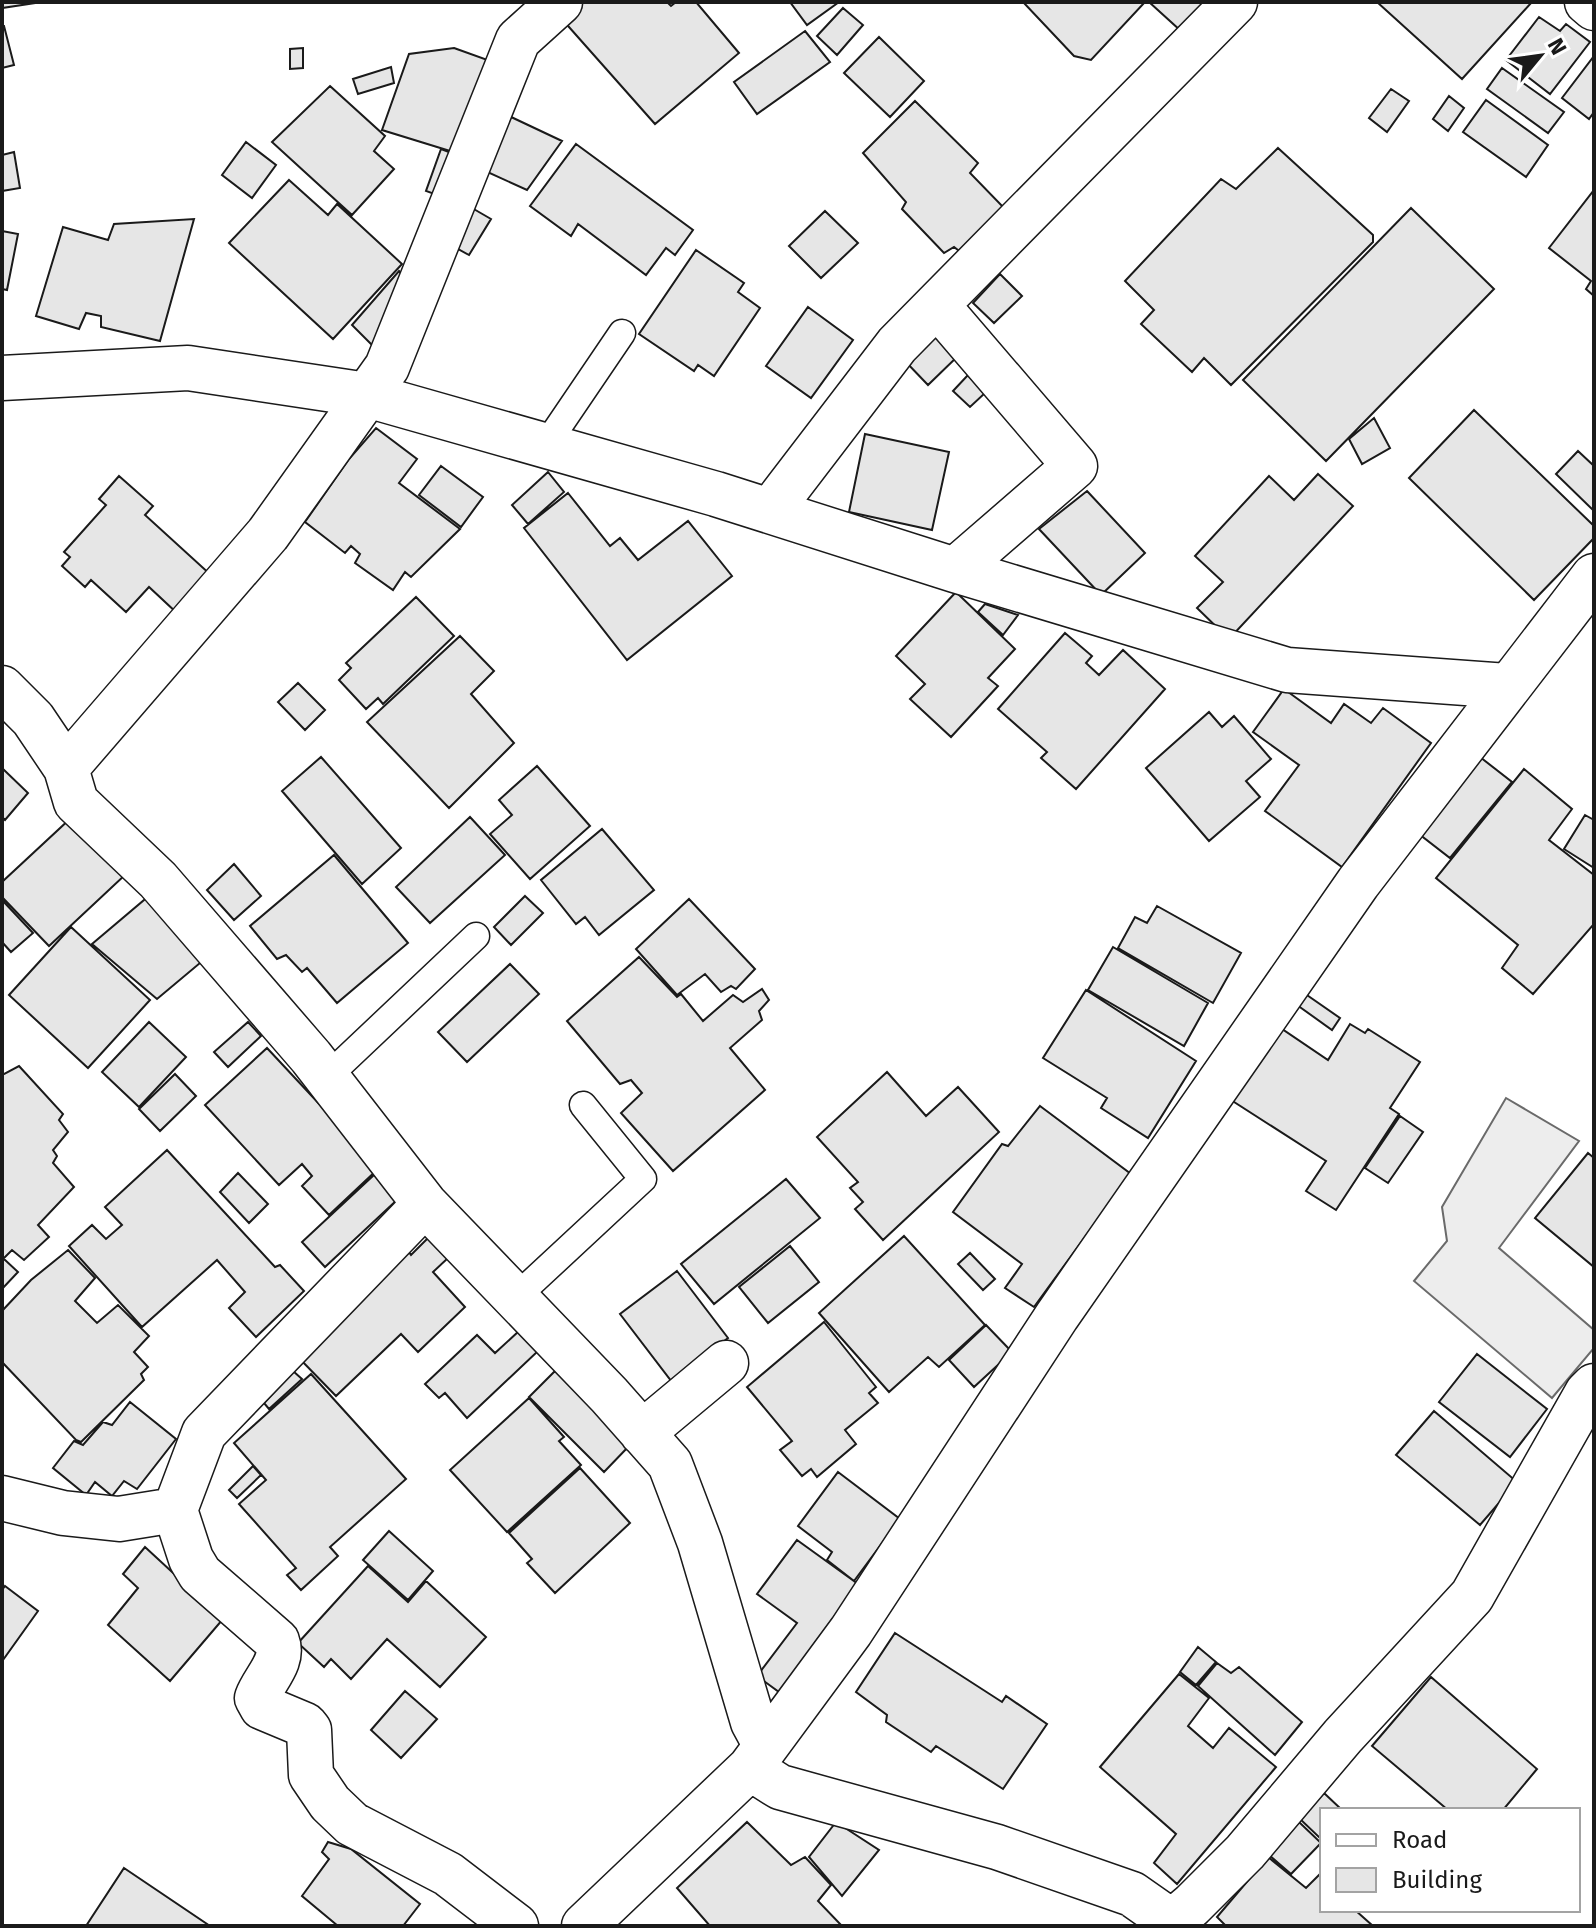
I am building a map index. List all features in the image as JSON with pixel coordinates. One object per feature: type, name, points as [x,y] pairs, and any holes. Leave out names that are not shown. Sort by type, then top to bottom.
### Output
[{"type":"street","points":[[66,768],[268,534],[387,367],[518,40],[560,2]]},
{"type":"street","points":[[770,511],[897,345],[1235,2]]},
{"type":"street","points":[[1587,2],[1594,8]]},
{"type":"street","points":[[937,305],[1075,466],[955,570]]},
{"type":"street","points":[[2,378],[188,368],[367,395],[770,511],[1287,670],[1507,686]]},
{"type":"street","points":[[584,1926],[758,1757],[851,1631],[1057,1316],[1349,896],[1594,576]]},
{"type":"street","points":[[2,688],[33,719],[66,768],[76,802],[158,880],[327,1077],[425,1204],[670,1464],[700,1543],[753,1722],[758,1757],[780,1787],[997,1847],[1132,1894],[1172,1922],[1245,1852],[1343,1736],[1472,1596],[1587,1393],[1594,1386]]},
{"type":"street","points":[[425,1204],[204,1433],[175,1510],[191,1559],[200,1574],[277,1641],[280,1650],[277,1662],[257,1698],[262,1707],[305,1725],[309,1730],[311,1775],[330,1803],[352,1824],[448,1874],[516,1926]]},
{"type":"street","points":[[642,1433],[726,1363]]},
{"type":"street","points":[[2,1498],[63,1513],[119,1519],[175,1510]]},
{"type":"lane","points":[[546,445],[622,333]]},
{"type":"lane","points":[[327,1077],[476,936]]},
{"type":"lane","points":[[515,1298],[643,1179],[583,1105]]},
{"type":"shaded area","points":[[1506,1098],[1579,1141],[1499,1248],[1594,1330],[1594,1348],[1552,1398],[1414,1281],[1447,1241],[1442,1207]]},
{"type":"building","points":[[2,2],[42,2],[2,8]]},
{"type":"building","points":[[578,2],[667,2],[671,6],[676,2],[696,2],[739,53],[655,124],[561,18]]},
{"type":"building","points":[[790,2],[839,2],[807,25]]},
{"type":"building","points":[[1023,2],[1145,2],[1091,60],[1074,56]]},
{"type":"building","points":[[1149,2],[1207,2],[1181,31]]},
{"type":"building","points":[[1377,2],[1532,2],[1462,79]]},
{"type":"building","points":[[843,8],[863,25],[837,55],[817,36]]},
{"type":"building","points":[[1539,17],[1560,31],[1566,24],[1590,42],[1550,94],[1506,60]]},
{"type":"building","points":[[2,26],[14,65],[2,68]]},
{"type":"building","points":[[805,31],[830,62],[757,114],[734,82]]},
{"type":"building","points":[[879,37],[924,81],[890,117],[844,73]]},
{"type":"building","points":[[303,48],[303,68],[290,69],[290,49]]},
{"type":"building","points":[[454,48],[496,63],[463,155],[382,130],[409,54]]},
{"type":"building","points":[[1594,56],[1594,112],[1589,119],[1562,98]]},
{"type":"building","points":[[391,67],[394,83],[358,94],[353,79]]},
{"type":"building","points":[[1502,68],[1564,112],[1548,133],[1487,89]]},
{"type":"building","points":[[330,86],[385,136],[374,151],[394,169],[352,215],[272,142]]},
{"type":"building","points":[[1391,89],[1409,101],[1387,132],[1369,118]]},
{"type":"building","points":[[1449,96],[1464,108],[1448,131],[1433,119]]},
{"type":"building","points":[[1486,100],[1548,145],[1526,177],[1463,132]]},
{"type":"building","points":[[915,101],[978,163],[970,173],[1006,210],[963,254],[954,247],[944,253],[902,209],[906,202],[863,153]]},
{"type":"building","points":[[509,116],[562,141],[527,190],[483,170]]},
{"type":"building","points":[[246,142],[276,165],[252,198],[222,175]]},
{"type":"building","points":[[576,144],[693,230],[675,255],[666,248],[646,275],[578,224],[571,236],[530,206]]},
{"type":"building","points":[[1278,148],[1373,235],[1373,242],[1231,385],[1204,358],[1192,372],[1141,324],[1154,310],[1125,281],[1221,179],[1236,189]]},
{"type":"building","points":[[441,149],[457,155],[440,196],[426,191]]},
{"type":"building","points":[[14,152],[20,188],[2,191],[2,155]]},
{"type":"building","points":[[289,180],[328,215],[337,204],[402,264],[333,339],[229,243]]},
{"type":"building","points":[[1594,190],[1594,296],[1586,289],[1591,281],[1549,248]]},
{"type":"building","points":[[472,208],[491,219],[469,255],[451,245]]},
{"type":"building","points":[[1411,208],[1494,289],[1326,461],[1243,380]]},
{"type":"building","points":[[825,211],[858,243],[821,278],[789,246]]},
{"type":"building","points":[[194,219],[160,341],[101,327],[101,316],[86,313],[79,329],[36,316],[63,227],[108,240],[114,224]]},
{"type":"building","points":[[2,231],[18,234],[7,290],[2,289]]},
{"type":"building","points":[[696,250],[744,283],[738,292],[760,308],[714,376],[698,365],[694,371],[639,334]]},
{"type":"building","points":[[399,271],[412,285],[378,351],[352,325]]},
{"type":"building","points":[[1000,274],[1022,296],[994,323],[973,303]]},
{"type":"building","points":[[808,307],[853,340],[811,398],[766,366]]},
{"type":"building","points":[[936,330],[959,355],[928,385],[904,360]]},
{"type":"building","points":[[968,375],[985,393],[970,407],[953,391]]},
{"type":"building","points":[[1474,410],[1594,526],[1594,538],[1534,600],[1409,478]]},
{"type":"building","points":[[1374,418],[1390,448],[1362,464],[1349,439]]},
{"type":"building","points":[[376,428],[417,459],[399,483],[460,529],[411,577],[405,572],[393,590],[355,563],[360,554],[351,546],[345,553],[305,522],[349,459]]},
{"type":"building","points":[[865,434],[949,452],[932,530],[849,512]]},
{"type":"building","points":[[1578,451],[1594,466],[1594,511],[1556,474]]},
{"type":"building","points":[[441,466],[483,497],[461,527],[419,495]]},
{"type":"building","points":[[548,472],[564,492],[528,524],[512,505]]},
{"type":"building","points":[[1318,474],[1353,506],[1229,639],[1197,608],[1223,582],[1195,556],[1269,476],[1294,500]]},
{"type":"building","points":[[119,476],[153,506],[145,515],[212,576],[178,614],[149,587],[126,612],[91,580],[85,587],[62,566],[70,557],[64,552],[106,505],[99,499]]},
{"type":"building","points":[[1087,491],[1145,553],[1101,595],[1039,529]]},
{"type":"building","points":[[568,493],[610,546],[620,538],[638,560],[688,521],[732,576],[627,660],[524,528]]},
{"type":"building","points":[[956,592],[1015,649],[988,678],[998,686],[951,737],[910,699],[925,684],[896,656]]},
{"type":"building","points":[[416,597],[454,636],[383,704],[378,698],[366,709],[339,680],[351,668],[346,663]]},
{"type":"building","points":[[985,604],[1018,615],[1003,635],[978,612]]},
{"type":"building","points":[[1065,633],[1092,656],[1086,663],[1099,675],[1123,650],[1165,689],[1076,789],[1041,758],[1047,752],[998,709]]},
{"type":"building","points":[[460,636],[494,671],[471,694],[514,743],[449,808],[367,722]]},
{"type":"building","points":[[298,683],[325,710],[305,730],[278,702]]},
{"type":"building","points":[[1284,689],[1331,723],[1344,704],[1371,723],[1383,708],[1431,743],[1342,867],[1265,811],[1299,765],[1253,732]]},
{"type":"building","points":[[1209,712],[1222,727],[1234,716],[1271,759],[1246,781],[1260,797],[1209,841],[1146,768]]},
{"type":"building","points":[[321,757],[401,848],[362,884],[282,791]]},
{"type":"building","points":[[1480,757],[1512,782],[1450,858],[1419,834]]},
{"type":"building","points":[[537,766],[590,826],[530,879],[490,834],[512,815],[499,800]]},
{"type":"building","points":[[2,768],[28,793],[5,820],[2,817]]},
{"type":"building","points":[[1524,769],[1572,809],[1549,840],[1594,875],[1594,924],[1533,994],[1502,968],[1518,945],[1436,878]]},
{"type":"building","points":[[1585,815],[1594,820],[1594,868],[1564,849]]},
{"type":"building","points":[[72,817],[126,874],[49,946],[2,897],[2,882]]},
{"type":"building","points":[[470,817],[505,855],[430,923],[396,887]]},
{"type":"building","points":[[602,829],[654,890],[599,935],[585,917],[576,924],[541,880]]},
{"type":"building","points":[[334,855],[408,943],[337,1003],[307,968],[302,972],[286,955],[277,959],[250,926]]},
{"type":"building","points":[[234,864],[261,896],[234,920],[207,890]]},
{"type":"building","points":[[150,895],[206,958],[157,999],[92,944]]},
{"type":"building","points":[[525,896],[543,913],[511,945],[494,927]]},
{"type":"building","points":[[689,899],[755,969],[736,989],[731,986],[721,992],[705,974],[677,995],[636,949]]},
{"type":"building","points":[[2,900],[33,933],[11,952],[2,942]]},
{"type":"building","points":[[1157,906],[1241,953],[1213,1003],[1118,948],[1135,917],[1147,923]]},
{"type":"building","points":[[71,927],[150,1000],[88,1068],[9,995]]},
{"type":"building","points":[[1113,947],[1208,1003],[1184,1046],[1088,990]]},
{"type":"building","points":[[639,957],[677,997],[681,994],[703,1021],[733,995],[743,1002],[762,989],[769,1000],[759,1011],[762,1020],[730,1048],[765,1090],[673,1171],[621,1113],[642,1093],[631,1080],[620,1084],[567,1021]]},
{"type":"building","points":[[510,964],[539,994],[467,1062],[438,1032]]},
{"type":"building","points":[[1086,990],[1196,1061],[1148,1138],[1101,1108],[1107,1098],[1043,1058]]},
{"type":"building","points":[[1304,993],[1340,1018],[1332,1030],[1297,1005]]},
{"type":"building","points":[[149,1022],[186,1057],[139,1107],[102,1072]]},
{"type":"building","points":[[248,1022],[261,1036],[228,1067],[214,1052]]},
{"type":"building","points":[[1350,1024],[1365,1033],[1368,1029],[1420,1062],[1390,1108],[1399,1114],[1336,1210],[1306,1191],[1326,1161],[1231,1100],[1279,1027],[1328,1060]]},
{"type":"building","points":[[267,1048],[379,1168],[329,1215],[302,1186],[312,1176],[302,1164],[279,1185],[205,1105]]},
{"type":"building","points":[[19,1066],[63,1114],[59,1120],[68,1132],[53,1150],[57,1156],[53,1163],[74,1187],[38,1225],[49,1237],[24,1260],[12,1250],[2,1260],[2,1075]]},
{"type":"building","points":[[887,1072],[926,1116],[958,1087],[999,1132],[883,1240],[855,1209],[863,1202],[850,1188],[858,1182],[817,1137]]},
{"type":"building","points":[[175,1074],[196,1096],[160,1131],[139,1109]]},
{"type":"building","points":[[1040,1106],[1131,1174],[1034,1307],[1005,1288],[1022,1264],[953,1212],[1002,1144],[1008,1146]]},
{"type":"building","points":[[1400,1116],[1423,1132],[1388,1183],[1365,1168]]},
{"type":"building","points":[[167,1150],[275,1267],[280,1265],[304,1291],[256,1337],[229,1308],[245,1292],[217,1260],[142,1327],[69,1246],[92,1225],[106,1239],[122,1225],[105,1207]]},
{"type":"building","points":[[1588,1153],[1594,1158],[1594,1267],[1535,1218]]},
{"type":"building","points":[[238,1173],[268,1204],[249,1223],[220,1192]]},
{"type":"building","points":[[375,1174],[398,1199],[325,1267],[302,1242]]},
{"type":"building","points":[[786,1179],[820,1218],[714,1304],[681,1264]]},
{"type":"building","points":[[904,1236],[985,1325],[939,1367],[928,1357],[889,1392],[819,1313]]},
{"type":"building","points":[[429,1237],[448,1258],[433,1272],[465,1307],[418,1352],[401,1334],[336,1396],[297,1356],[408,1251],[411,1255]]},
{"type":"building","points":[[790,1246],[819,1282],[768,1323],[739,1287]]},
{"type":"building","points":[[68,1250],[95,1278],[75,1301],[97,1323],[118,1305],[149,1336],[134,1352],[148,1367],[141,1374],[144,1380],[81,1442],[2,1362],[2,1311],[31,1280]]},
{"type":"building","points":[[970,1253],[995,1279],[983,1290],[958,1264]]},
{"type":"building","points":[[4,1259],[18,1272],[2,1289],[2,1262]]},
{"type":"building","points":[[677,1271],[728,1338],[672,1382],[620,1314]]},
{"type":"building","points":[[824,1322],[876,1387],[869,1393],[878,1403],[845,1430],[856,1444],[817,1477],[811,1469],[802,1476],[780,1450],[792,1441],[747,1387]]},
{"type":"building","points":[[986,1325],[1012,1352],[974,1387],[949,1360]]},
{"type":"building","points":[[519,1331],[538,1351],[467,1418],[445,1393],[439,1398],[425,1384],[477,1335],[495,1353]]},
{"type":"building","points":[[1477,1354],[1547,1409],[1510,1457],[1439,1402]]},
{"type":"building","points":[[293,1371],[302,1379],[269,1409],[264,1403]]},
{"type":"building","points":[[555,1371],[630,1445],[604,1472],[529,1397]]},
{"type":"building","points":[[311,1374],[406,1479],[330,1547],[338,1556],[301,1590],[287,1575],[296,1568],[239,1504],[266,1480],[234,1443]]},
{"type":"building","points":[[529,1398],[564,1437],[559,1441],[581,1465],[507,1532],[450,1470]]},
{"type":"building","points":[[130,1402],[176,1439],[137,1489],[124,1481],[112,1496],[95,1482],[86,1495],[53,1468],[74,1441],[83,1445],[103,1422],[112,1425]]},
{"type":"building","points":[[1434,1411],[1517,1482],[1480,1525],[1396,1455]]},
{"type":"building","points":[[253,1466],[261,1475],[237,1498],[229,1490]]},
{"type":"building","points":[[580,1468],[630,1523],[555,1593],[527,1563],[532,1559],[509,1533]]},
{"type":"building","points":[[838,1472],[900,1519],[854,1581],[827,1560],[832,1552],[798,1526]]},
{"type":"building","points":[[389,1531],[433,1571],[408,1600],[363,1560]]},
{"type":"building","points":[[797,1540],[858,1584],[779,1692],[757,1676],[797,1623],[757,1594]]},
{"type":"building","points":[[145,1547],[223,1619],[170,1681],[108,1625],[138,1588],[123,1574]]},
{"type":"building","points":[[368,1566],[408,1602],[426,1581],[486,1637],[440,1687],[387,1639],[351,1679],[331,1659],[324,1667],[298,1643]]},
{"type":"building","points":[[5,1586],[38,1611],[3,1660],[2,1590]]},
{"type":"building","points":[[895,1633],[1002,1702],[1006,1696],[1047,1724],[1003,1789],[936,1746],[931,1752],[886,1722],[887,1715],[856,1692]]},
{"type":"building","points":[[1198,1647],[1216,1662],[1196,1685],[1180,1672]]},
{"type":"building","points":[[1217,1663],[1231,1673],[1239,1667],[1302,1722],[1275,1755],[1198,1686]]},
{"type":"building","points":[[1179,1674],[1209,1698],[1188,1726],[1213,1748],[1229,1728],[1276,1767],[1177,1884],[1154,1863],[1176,1834],[1100,1767]]},
{"type":"building","points":[[1431,1677],[1537,1769],[1505,1808],[1446,1808],[1372,1746]]},
{"type":"building","points":[[405,1691],[437,1719],[401,1758],[371,1730]]},
{"type":"building","points":[[1324,1793],[1340,1808],[1320,1808],[1320,1838],[1299,1818]]},
{"type":"building","points":[[747,1822],[791,1865],[805,1857],[831,1885],[818,1901],[842,1926],[710,1926],[677,1888]]},
{"type":"building","points":[[836,1822],[879,1850],[842,1896],[809,1857]]},
{"type":"building","points":[[1299,1822],[1320,1842],[1291,1874],[1268,1854]]},
{"type":"building","points":[[328,1842],[351,1849],[420,1904],[403,1926],[338,1926],[302,1896],[329,1859],[322,1852]]},
{"type":"building","points":[[1268,1857],[1306,1888],[1320,1874],[1320,1912],[1357,1912],[1373,1926],[1226,1926],[1217,1917]]},
{"type":"building","points":[[124,1868],[210,1926],[86,1926]]}]
